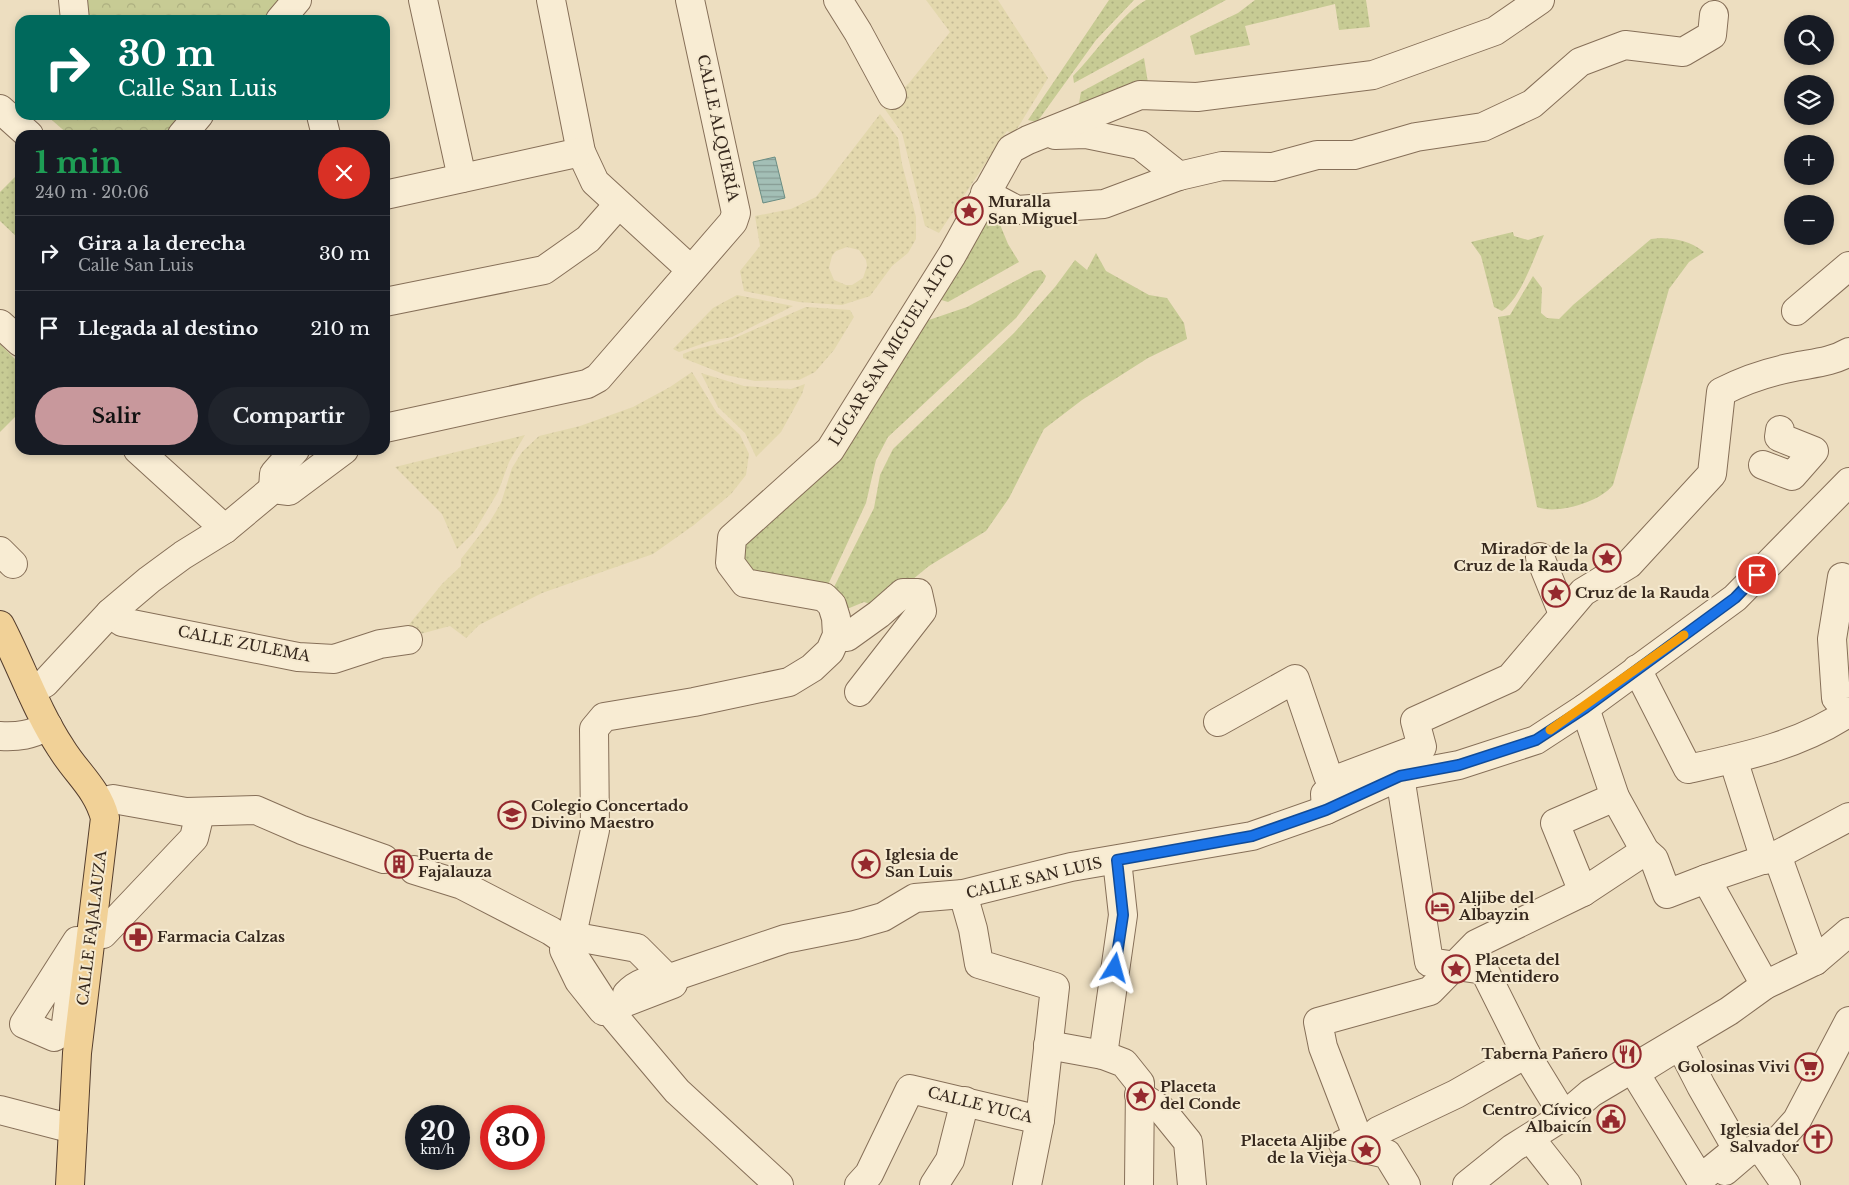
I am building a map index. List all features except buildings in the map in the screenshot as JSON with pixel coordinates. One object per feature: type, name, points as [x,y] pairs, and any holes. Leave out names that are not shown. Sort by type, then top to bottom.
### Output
[{"type":"main road","name":"CALLE FAJALAUZA","points":[[4,640],[61,748],[101,802],[105,818],[77,1053],[70,1185]]},
{"type":"street","points":[[74,0],[75,15]]},
{"type":"street","points":[[423,0],[462,178]]},
{"type":"street","points":[[390,427],[587,384],[598,378],[691,270],[594,182],[580,152],[551,0]]},
{"type":"street","name":"CALLE ALQUERÍA","points":[[690,0],[736,213],[733,222],[691,270]]},
{"type":"street","points":[[838,0],[858,32],[892,96]]},
{"type":"street","name":"LUGAR SAN MIGUEL ALTO","points":[[837,635],[832,606],[824,597],[745,584],[730,563],[732,538],[830,450],[952,255],[1011,149],[1140,95],[1197,97],[1373,75],[1495,31],[1540,0]]},
{"type":"street","points":[[985,194],[1017,210],[1104,204],[1179,176],[1222,166],[1273,167],[1317,155],[1354,155],[1416,137],[1483,127],[1532,104],[1580,62],[1626,45],[1683,52],[1712,35],[1714,15]]},
{"type":"street","points":[[18,120],[25,130]]},
{"type":"street","points":[[186,130],[195,120]]},
{"type":"street","name":"LUGAR SAN MIGUEL ALTO","points":[[1041,135],[1086,134],[1140,145],[1179,176]]},
{"type":"street","points":[[390,194],[580,152]]},
{"type":"street","points":[[390,301],[544,270],[588,239],[618,205]]},
{"type":"street","points":[[1796,311],[1849,266]]},
{"type":"street","points":[[0,324],[15,338]]},
{"type":"street","points":[[1326,810],[1325,794],[1340,778],[1422,747],[1416,721],[1510,678],[1583,592],[1628,564],[1712,474],[1721,392],[1741,381],[1782,369],[1835,360],[1849,352]]},
{"type":"street","points":[[1763,465],[1792,476],[1814,451],[1779,437],[1780,430]]},
{"type":"street","points":[[144,455],[225,529]]},
{"type":"street","points":[[32,691],[44,683],[110,613],[176,560],[225,529],[273,489],[274,474],[291,455]]},
{"type":"street","points":[[273,489],[288,491],[337,455]]},
{"type":"street","name":"CALLE SAN LUIS","points":[[670,978],[785,939],[854,926],[883,917],[914,898],[963,894],[1071,867],[1252,836],[1326,810],[1400,776],[1459,765],[1536,740],[1585,708],[1735,598],[1778,552],[1849,482]]},
{"type":"street","points":[[1540,557],[1563,614]]},
{"type":"street","points":[[1637,669],[1688,769],[1782,745],[1832,724],[1849,712],[1836,698],[1832,639],[1842,577]]},
{"type":"street","points":[[570,944],[595,830],[594,729],[604,717],[694,702],[789,682],[812,668],[830,651],[837,635],[847,638],[903,593],[918,593],[922,611],[859,692]]},
{"type":"street","name":"CALLE ZULEMA","points":[[110,613],[122,622],[298,657],[334,658],[380,644],[408,640]]},
{"type":"street","points":[[1218,722],[1295,679],[1328,776],[1340,778]]},
{"type":"street","points":[[1585,708],[1616,797],[1645,851],[1654,859],[1667,894],[1771,857],[1849,817]]},
{"type":"street","points":[[0,736],[22,737],[34,734],[48,726]]},
{"type":"street","points":[[1733,759],[1771,857],[1815,961]]},
{"type":"street","points":[[1400,776],[1442,964]]},
{"type":"street","points":[[1583,892],[1555,823],[1616,797]]},
{"type":"street","points":[[101,802],[113,798],[200,813],[256,810],[302,830],[384,859]]},
{"type":"street","points":[[92,933],[103,934],[194,838],[200,813]]},
{"type":"street","points":[[1406,1185],[1387,1154],[1359,1138],[1323,1047],[1318,1022],[1430,991],[1442,964],[1476,944],[1583,892],[1645,851]]},
{"type":"street","points":[[1114,1059],[1123,915],[1117,860]]},
{"type":"street","points":[[414,870],[462,885],[551,931],[570,944]]},
{"type":"street","points":[[1706,879],[1765,985]]},
{"type":"street","points":[[963,894],[973,929],[979,964],[1054,987],[1040,1120],[1027,1185]]},
{"type":"street","points":[[1467,1185],[1513,1155],[1591,1093],[1630,1072],[1730,1011],[1765,985],[1815,961],[1849,932]]},
{"type":"street","points":[[582,938],[637,948],[670,978],[674,984],[613,1002],[603,1011],[579,981],[564,950],[570,944],[582,938]]},
{"type":"street","points":[[1442,964],[1484,970],[1526,1054],[1564,1116]]},
{"type":"street","points":[[613,1002],[677,1091],[779,1185]]},
{"type":"street","points":[[1630,1072],[1702,1183],[1753,1150],[1780,1139],[1797,1120],[1849,1022]]},
{"type":"street","points":[[19,1028],[60,1050],[77,1053]]},
{"type":"street","points":[[1684,1038],[1705,1082],[1753,1150],[1786,1185]]},
{"type":"street","points":[[1048,1046],[1114,1059],[1140,1083],[1139,1185]]},
{"type":"street","points":[[1359,1138],[1456,1094],[1526,1054]]},
{"type":"street","name":"CALLE YUCA","points":[[859,1185],[869,1174],[910,1089],[1040,1120]]},
{"type":"street","points":[[934,1185],[950,1160],[964,1101]]},
{"type":"street","points":[[1139,1104],[1162,1110],[1188,1142],[1192,1185]]},
{"type":"street","points":[[0,1110],[73,1129]]},
{"type":"street","points":[[1513,1155],[1566,1185]]},
{"type":"shaded area","points":[[926,0],[998,0],[1048,78],[1014,134],[1007,131],[939,233],[925,226],[902,133],[884,108],[909,83],[950,32]]},
{"type":"shaded area","points":[[880,114],[898,138],[902,164],[916,217],[916,239],[908,253],[892,266],[870,296],[842,305],[799,302],[744,291],[740,271],[760,246],[755,216],[791,209],[816,197]],"holes":[[[847,247],[859,250],[866,260],[867,266],[863,278],[852,285],[846,285],[834,280],[829,268],[832,256],[836,251]]]},
{"type":"shaded area","points":[[737,295],[793,306],[732,337],[710,341],[679,352],[673,349],[713,308]]},
{"type":"shaded area","points":[[806,307],[850,310],[854,317],[834,350],[815,372],[799,380],[755,381],[726,375],[683,358],[683,354],[728,341]]},
{"type":"shaded area","points":[[692,372],[717,413],[740,435],[749,454],[746,475],[731,494],[694,525],[653,554],[542,593],[479,625],[466,638],[450,626],[409,637],[407,627],[442,584],[461,566],[461,559],[489,523],[501,503],[512,468],[522,452],[539,436],[580,426],[633,407],[670,387]]},
{"type":"shaded area","points":[[701,373],[744,386],[791,389],[805,384],[802,394],[781,432],[756,457],[745,433],[718,407]]},
{"type":"shaded area","points":[[525,435],[509,462],[498,492],[474,532],[457,549],[442,514],[395,467]]},
{"type":"green space","points":[[84,0],[285,0],[272,15],[86,15]]},
{"type":"green space","points":[[1109,0],[1134,0],[1096,40],[1037,122],[1028,120]]},
{"type":"green space","points":[[1146,0],[1226,0],[1074,83],[1073,76],[1108,35],[1127,15]]},
{"type":"green space","points":[[1255,0],[1366,0],[1370,27],[1339,30],[1335,4],[1245,26],[1250,45],[1195,55],[1190,36],[1238,13]]},
{"type":"green space","points":[[1144,58],[1148,83],[1077,114],[1081,92]]},
{"type":"green space","points":[[52,120],[180,120],[172,130],[63,130]]},
{"type":"green space","points":[[15,177],[15,235],[0,221],[0,192]]},
{"type":"green space","points":[[985,205],[994,210],[1008,244],[1019,262],[948,302],[938,299]]},
{"type":"green space","points":[[1513,232],[1514,236],[1528,240],[1544,235],[1521,287],[1509,305],[1502,311],[1494,307],[1481,256],[1471,242]]},
{"type":"green space","points":[[1661,238],[1684,241],[1704,252],[1689,262],[1669,289],[1613,485],[1589,502],[1566,508],[1545,509],[1537,507],[1498,317],[1510,315],[1533,276],[1542,288],[1541,313],[1547,318],[1559,319],[1651,239]]},
{"type":"green space","points":[[1096,253],[1106,271],[1149,295],[1167,298],[1184,323],[1187,339],[1148,358],[1082,400],[1044,429],[1009,498],[986,531],[929,566],[879,607],[864,602],[847,609],[837,602],[834,587],[874,508],[880,475],[893,449],[1014,333],[1055,287],[1075,260],[1087,270]]},
{"type":"green space","points":[[1041,270],[1046,276],[1044,281],[1016,318],[888,437],[876,460],[866,503],[826,589],[761,581],[743,565],[744,537],[920,323],[967,307],[1034,271]]},
{"type":"green space","points":[[0,344],[15,359],[15,417],[0,432]]},
{"type":"water","points":[[775,157],[785,198],[763,203],[753,162]]},
{"type":"slow traffic","points":[[1550,730],[1585,708],[1684,635]]},
{"type":"place","name":"Muralla San Miguel","points":[[969,211]]},
{"type":"place","name":"Mirador de la Cruz de la Rauda","points":[[1607,558]]},
{"type":"place","name":"Cruz de la Rauda","points":[[1556,593]]},
{"type":"place","name":"Colegio Concertado Divino Maestro","points":[[512,815]]},
{"type":"place","name":"Puerta de Fajalauza","points":[[399,864]]},
{"type":"place","name":"Iglesia de San Luis","points":[[866,864]]},
{"type":"place","name":"Aljibe del Albayzin","points":[[1440,907]]},
{"type":"place","name":"Farmacia Calzas","points":[[138,937]]},
{"type":"place","name":"Placeta del Mentidero","points":[[1456,969]]},
{"type":"place","name":"Taberna Pañero","points":[[1627,1054]]},
{"type":"place","name":"Golosinas Vivi","points":[[1809,1067]]},
{"type":"place","name":"Placeta del Conde","points":[[1141,1096]]},
{"type":"place","name":"Centro Cívico Albaicín","points":[[1611,1119]]},
{"type":"place","name":"Iglesia del Salvador","points":[[1818,1139]]},
{"type":"place","name":"Placeta Aljibe de la Vieja","points":[[1366,1150]]},
{"type":"route","points":[[1115,968],[1123,915],[1117,860],[1252,836],[1326,810],[1400,776],[1459,765],[1536,740],[1585,708],[1735,598],[1757,575]]}]
